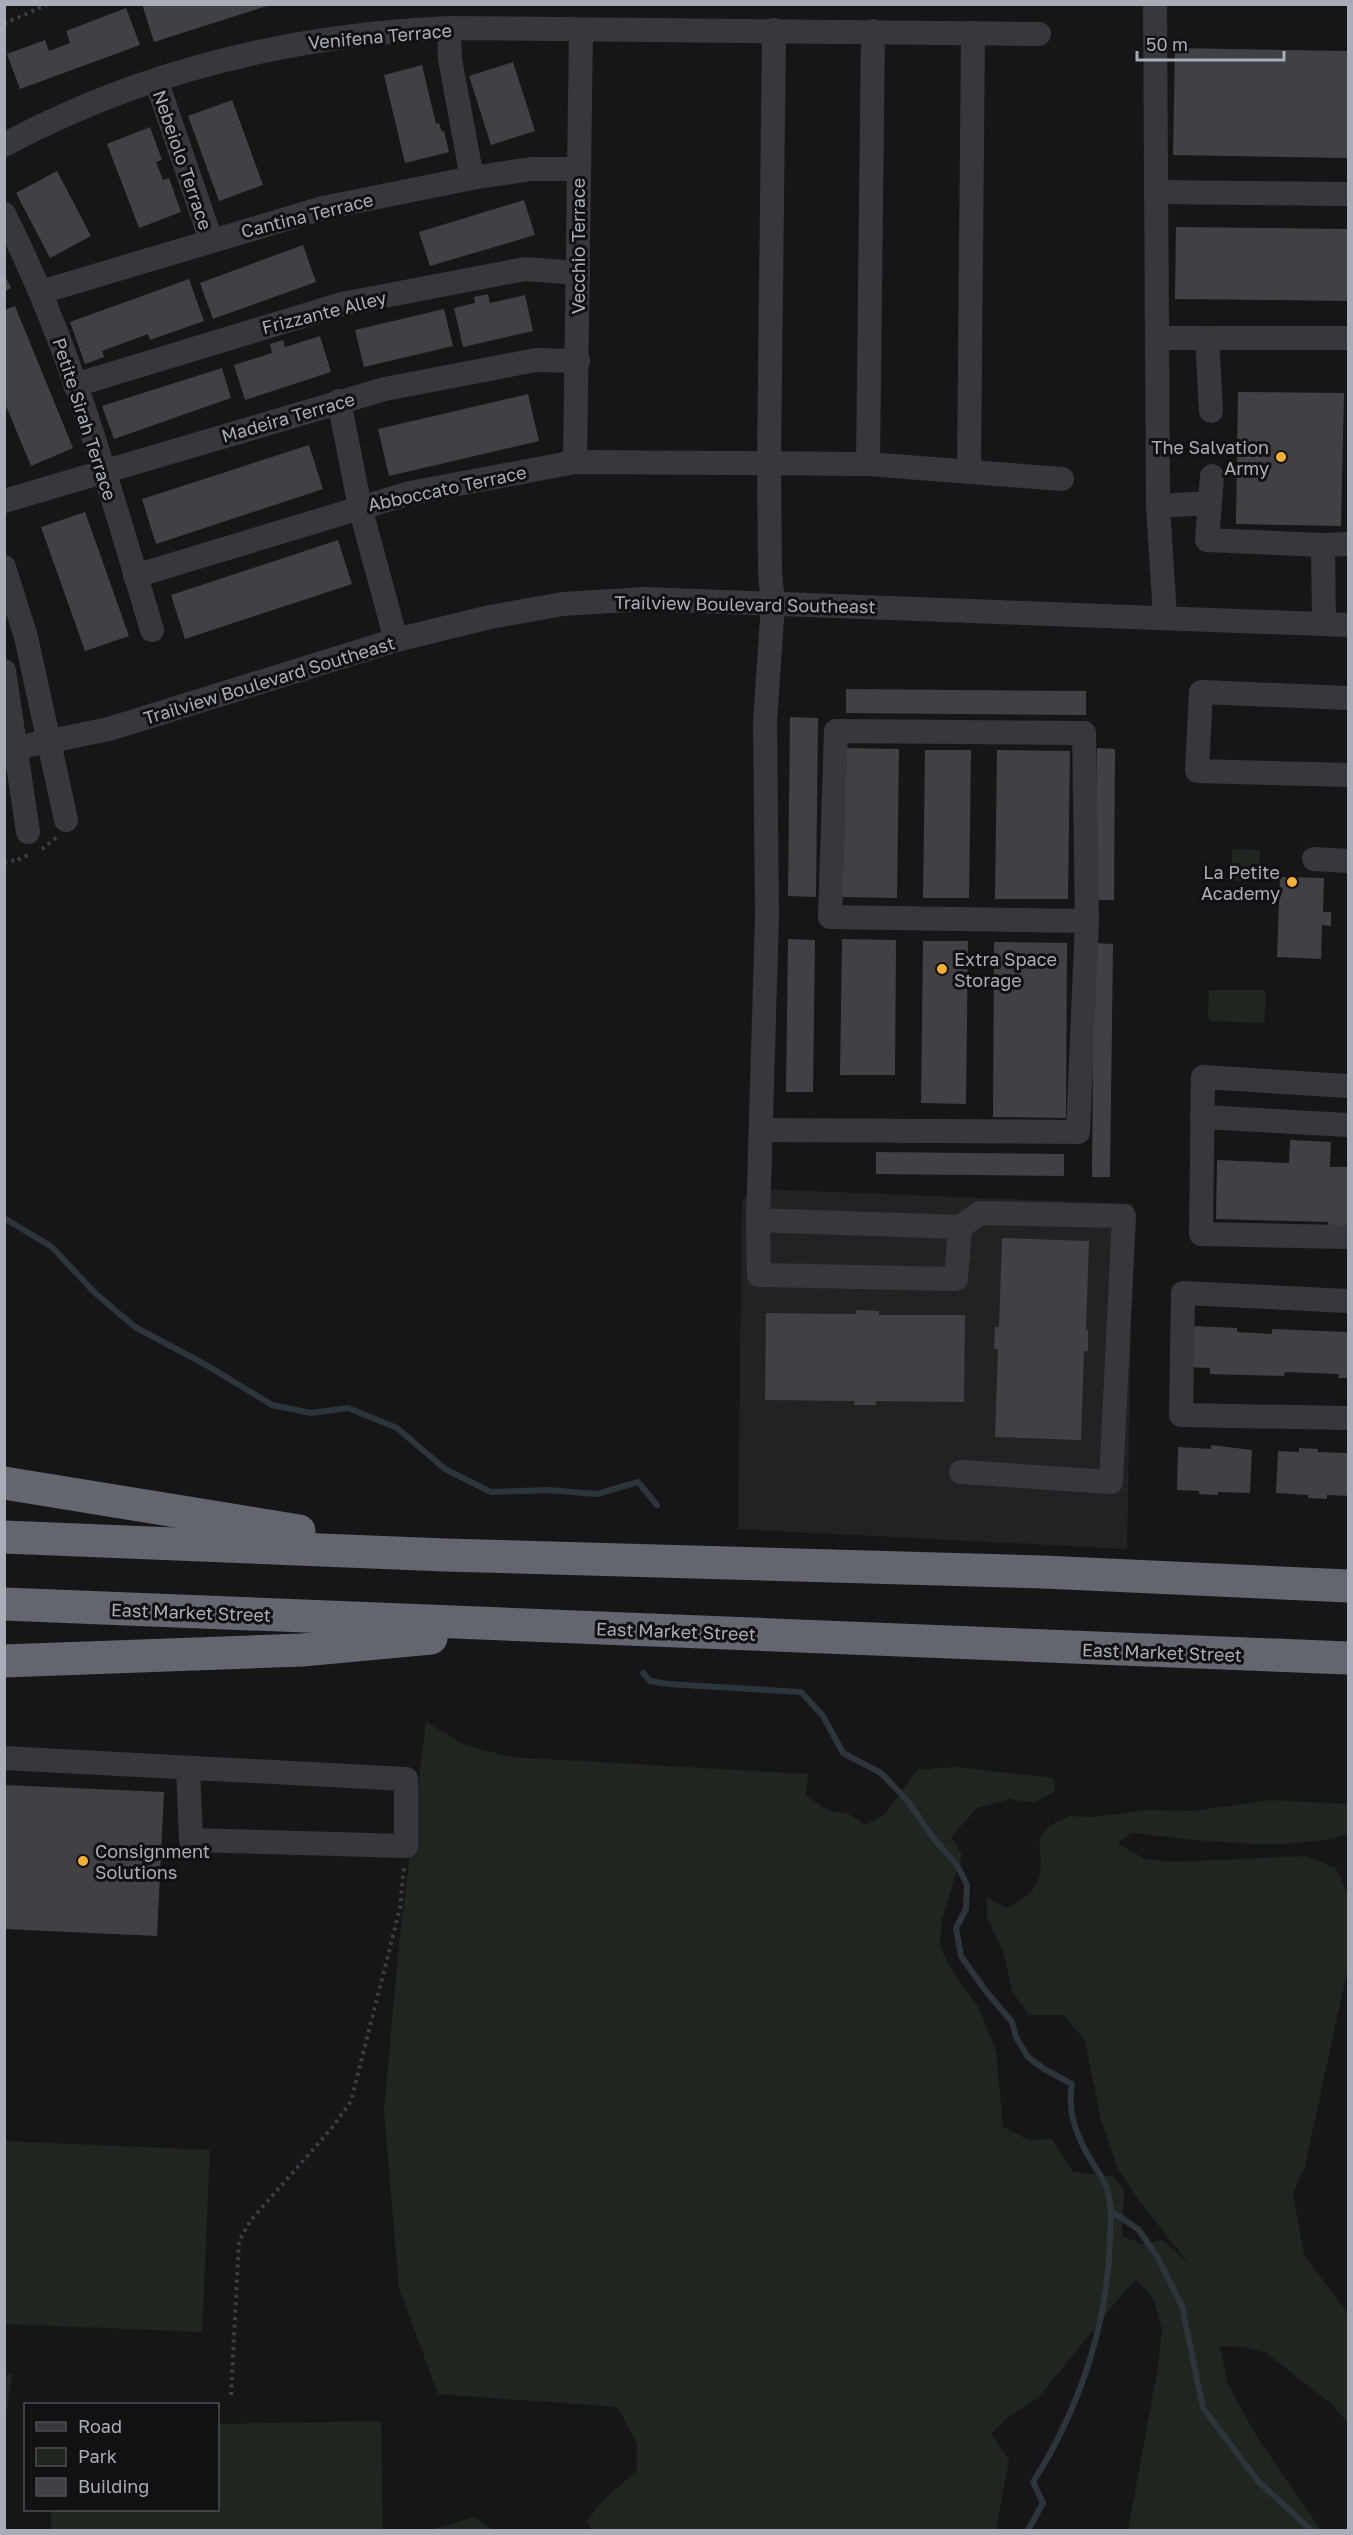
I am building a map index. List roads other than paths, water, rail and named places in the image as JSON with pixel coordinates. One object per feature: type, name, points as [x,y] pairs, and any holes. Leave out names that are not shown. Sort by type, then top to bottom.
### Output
[{"type":"highway","points":[[4,1482],[446,1555]]},
{"type":"highway","points":[[4,1537],[446,1555],[1043,1572],[1348,1586]]},
{"type":"highway","points":[[1275,1583],[1348,1567]]},
{"type":"highway","name":"East Market Street","points":[[4,1604],[1348,1658]]},
{"type":"highway","points":[[4,1661],[302,1650],[564,1626]]},
{"type":"street","points":[[1155,4],[1158,506],[1165,617]]},
{"type":"street","points":[[449,28],[450,59],[472,178]]},
{"type":"street","name":"Venifena Terrace","points":[[4,145],[99,101],[156,80],[276,48],[375,32],[449,28],[1040,34]]},
{"type":"street","name":"Vecchio Terrace","points":[[575,462],[578,361],[580,30]]},
{"type":"street","points":[[774,30],[769,462],[770,572],[773,604],[765,722],[767,916],[758,1220],[759,1275],[956,1279],[960,1227]]},
{"type":"street","points":[[868,464],[873,32]]},
{"type":"street","points":[[969,472],[973,33]]},
{"type":"street","name":"Nebeiolo Terrace","points":[[156,80],[211,240]]},
{"type":"street","name":"Cantina Terrace","points":[[41,292],[323,208],[472,178],[531,169],[578,169]]},
{"type":"street","points":[[1156,192],[1348,194]]},
{"type":"street","name":"Petite Sirah Terrace","points":[[4,214],[41,292],[75,384],[152,630]]},
{"type":"street","name":"Frizzante Alley","points":[[75,384],[342,304],[525,269],[578,273]]},
{"type":"street","points":[[1208,338],[1211,411]]},
{"type":"street","points":[[1157,339],[1348,338]]},
{"type":"street","name":"Madeira Terrace","points":[[4,501],[386,389],[536,360],[578,361]]},
{"type":"street","points":[[339,401],[360,507],[396,640]]},
{"type":"street","name":"Abboccato Terrace","points":[[135,576],[410,493],[575,462],[868,464],[1062,479]]},
{"type":"street","points":[[1212,476],[1207,540],[1348,544]]},
{"type":"street","points":[[1158,506],[1210,503]]},
{"type":"street","points":[[1323,545],[1324,624]]},
{"type":"street","points":[[4,567],[26,637],[66,820]]},
{"type":"street","name":"Trailview Boulevard Southeast","points":[[8,749],[109,729],[396,640],[490,616],[564,604],[645,599],[1348,625]]},
{"type":"street","points":[[4,671],[8,749],[28,832]]},
{"type":"street","points":[[1348,698],[1201,692],[1197,771],[1348,775]]},
{"type":"street","points":[[762,1130],[1078,1132],[1086,921],[1084,733],[836,731],[830,916],[1086,921]]},
{"type":"street","points":[[1314,859],[1348,861]]},
{"type":"street","points":[[1348,1086],[1203,1077],[1201,1234],[1348,1237]]},
{"type":"street","points":[[1202,1117],[1348,1125]]},
{"type":"street","points":[[758,1220],[960,1227],[980,1213],[1124,1216],[1111,1482],[961,1472]]},
{"type":"street","points":[[1348,1301],[1183,1293],[1181,1415],[1348,1418]]},
{"type":"street","points":[[4,1758],[406,1779],[406,1846],[191,1840],[188,1768]]},
{"type":"waterway","points":[[4,1218],[52,1247],[95,1293],[135,1327],[208,1366],[272,1405],[311,1413],[348,1408],[397,1428],[445,1469],[491,1492],[548,1490],[597,1494],[638,1482],[657,1505]]},
{"type":"waterway","points":[[643,1673],[650,1681],[668,1684],[801,1692],[823,1716],[843,1753],[881,1773],[906,1799],[934,1839],[957,1865],[967,1885],[966,1909],[956,1928],[961,1956],[1012,2022],[1016,2037],[1028,2057],[1044,2069],[1072,2084],[1071,2105],[1074,2125],[1108,2192],[1111,2217],[1108,2268],[1104,2301],[1088,2364],[1064,2425],[1033,2482],[1043,2503],[1028,2530]]},
{"type":"waterway","points":[[1111,2211],[1138,2229],[1157,2256],[1182,2306],[1203,2408],[1258,2481],[1311,2530]]},
{"type":"place","name":"The Salvation Army","points":[[1281,457]]},
{"type":"place","name":"La Petite Academy","points":[[1292,882]]},
{"type":"place","name":"Extra Space Storage","points":[[942,969]]},
{"type":"place","name":"Consignment Solutions","points":[[83,1861]]}]
